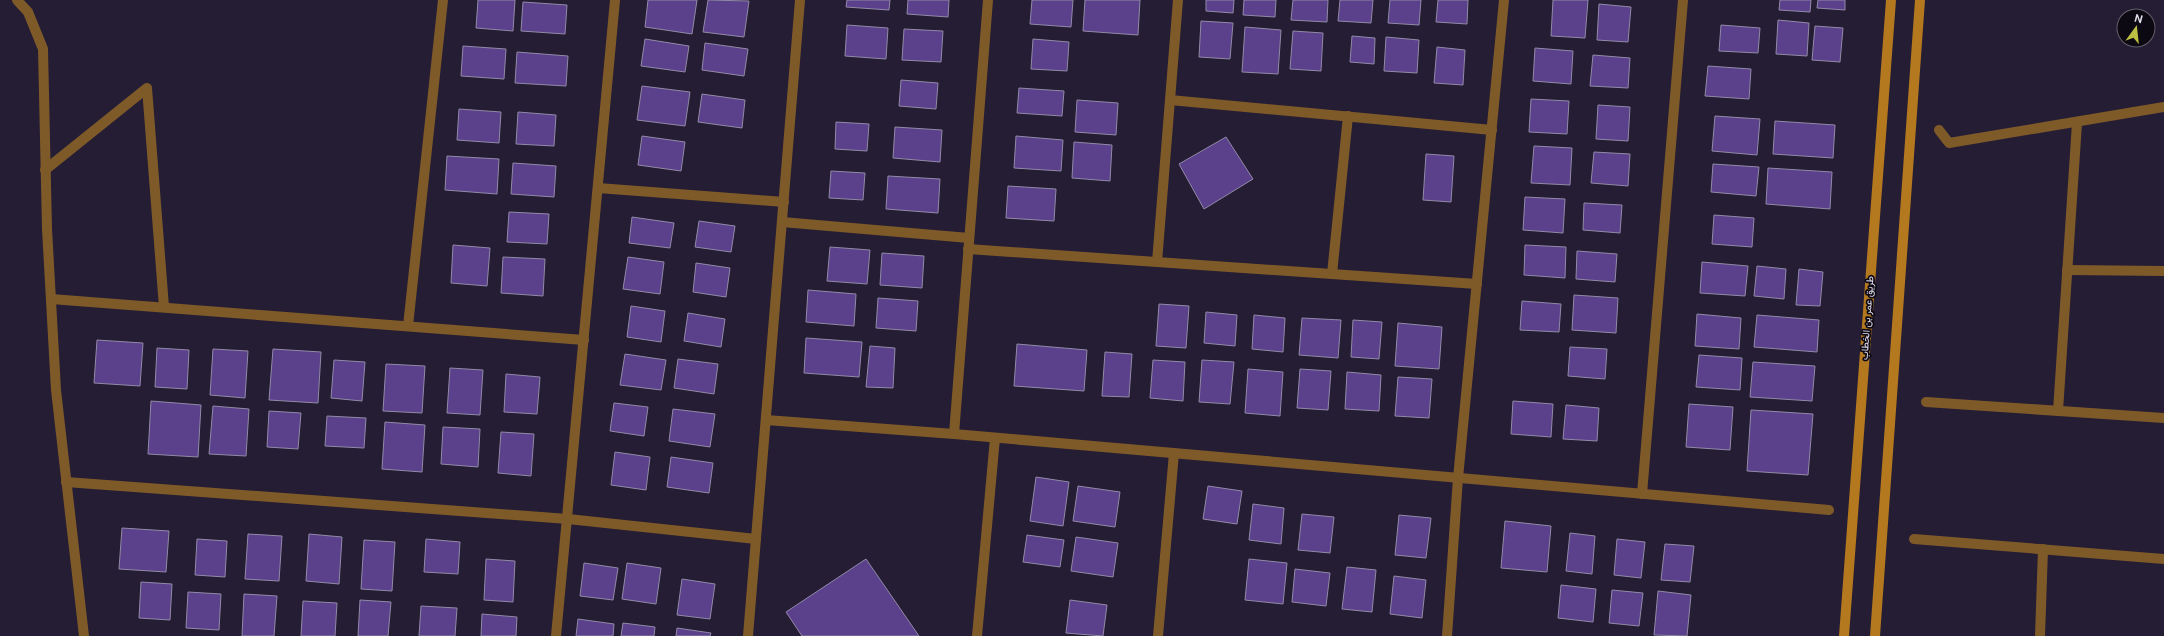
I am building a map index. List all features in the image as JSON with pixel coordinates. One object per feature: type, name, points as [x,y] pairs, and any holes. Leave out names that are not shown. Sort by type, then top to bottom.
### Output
[{"type":"main road","name":"طريق عمر بن الخطاب","points":[[1844,636],[1891,0]]},
{"type":"main road","points":[[1875,636],[1920,0]]},
{"type":"street","points":[[17,0],[28,12],[43,49],[45,170],[50,299],[56,390],[84,636]]},
{"type":"street","points":[[408,326],[442,0]]},
{"type":"street","points":[[556,636],[615,0]]},
{"type":"street","points":[[748,636],[800,0]]},
{"type":"street","points":[[954,434],[988,0]]},
{"type":"street","points":[[1157,262],[1178,0]]},
{"type":"street","points":[[1447,636],[1458,478],[1504,0]]},
{"type":"street","points":[[1642,494],[1683,0]]},
{"type":"street","points":[[45,170],[147,88],[164,307]]},
{"type":"street","points":[[1170,100],[1492,130]]},
{"type":"street","points":[[1939,130],[1949,143],[2077,123],[2164,107]]},
{"type":"street","points":[[1332,274],[1348,116]]},
{"type":"street","points":[[2058,411],[2077,123]]},
{"type":"street","points":[[598,188],[784,202]]},
{"type":"street","points":[[782,222],[969,238]]},
{"type":"street","points":[[968,249],[1477,284]]},
{"type":"street","points":[[2067,270],[2164,271]]},
{"type":"street","points":[[50,299],[584,340]]},
{"type":"street","points":[[1926,402],[2164,418]]},
{"type":"street","points":[[766,420],[954,434],[1830,510]]},
{"type":"street","points":[[977,636],[995,438]]},
{"type":"street","points":[[1158,636],[1174,453]]},
{"type":"street","points":[[66,482],[568,519],[756,539]]},
{"type":"street","points":[[1914,539],[2164,559]]},
{"type":"street","points":[[2040,636],[2043,549]]},
{"type":"building","points":[[478,0],[515,0],[513,31],[476,28]]},
{"type":"building","points":[[648,0],[697,0],[692,34],[645,27]]},
{"type":"building","points":[[708,0],[749,1],[744,37],[703,32]]},
{"type":"building","points":[[847,0],[890,0],[889,10],[846,7]]},
{"type":"building","points":[[908,0],[949,0],[948,17],[907,14]]},
{"type":"building","points":[[1032,0],[1073,0],[1071,27],[1030,24]]},
{"type":"building","points":[[1085,0],[1140,0],[1138,35],[1083,31]]},
{"type":"building","points":[[1206,0],[1234,0],[1233,13],[1206,11]]},
{"type":"building","points":[[1244,0],[1276,0],[1275,17],[1243,15]]},
{"type":"building","points":[[1293,0],[1328,0],[1327,22],[1291,20]]},
{"type":"building","points":[[1340,0],[1373,0],[1371,23],[1338,21]]},
{"type":"building","points":[[1390,0],[1421,0],[1419,25],[1388,23]]},
{"type":"building","points":[[1438,0],[1468,0],[1467,24],[1436,22]]},
{"type":"building","points":[[1553,0],[1588,0],[1585,38],[1551,36]]},
{"type":"building","points":[[1780,0],[1811,0],[1810,12],[1779,10]]},
{"type":"building","points":[[1818,0],[1845,0],[1845,10],[1817,8]]},
{"type":"building","points":[[523,2],[567,5],[565,34],[521,31]]},
{"type":"building","points":[[1599,4],[1631,7],[1628,42],[1597,40]]},
{"type":"building","points":[[1778,20],[1809,23],[1807,56],[1776,54]]},
{"type":"building","points":[[1201,21],[1233,23],[1230,59],[1199,57]]},
{"type":"building","points":[[847,25],[888,28],[886,59],[845,56]]},
{"type":"building","points":[[1721,25],[1760,28],[1758,53],[1719,51]]},
{"type":"building","points":[[1815,26],[1843,28],[1840,62],[1812,60]]},
{"type":"building","points":[[1245,27],[1281,30],[1278,74],[1242,72]]},
{"type":"building","points":[[904,29],[943,31],[941,62],[902,60]]},
{"type":"building","points":[[1293,31],[1323,33],[1321,71],[1290,69]]},
{"type":"building","points":[[1352,36],[1375,38],[1374,64],[1350,62]]},
{"type":"building","points":[[1386,37],[1419,40],[1417,73],[1384,71]]},
{"type":"building","points":[[645,39],[689,46],[685,72],[641,66]]},
{"type":"building","points":[[1033,39],[1069,42],[1067,71],[1031,69]]},
{"type":"building","points":[[705,43],[748,49],[744,76],[702,70]]},
{"type":"building","points":[[463,46],[506,49],[504,79],[461,76]]},
{"type":"building","points":[[1437,47],[1465,50],[1463,85],[1434,83]]},
{"type":"building","points":[[1535,48],[1573,51],[1571,84],[1533,81]]},
{"type":"building","points":[[517,52],[568,56],[566,86],[515,83]]},
{"type":"building","points":[[1593,55],[1630,58],[1628,88],[1590,86]]},
{"type":"building","points":[[1708,66],[1751,69],[1749,99],[1705,96]]},
{"type":"building","points":[[901,80],[938,83],[936,109],[899,106]]},
{"type":"building","points":[[642,86],[690,92],[685,126],[637,120]]},
{"type":"building","points":[[1019,88],[1064,91],[1062,116],[1017,113]]},
{"type":"building","points":[[702,94],[745,100],[742,128],[698,122]]},
{"type":"building","points":[[1531,99],[1569,101],[1567,134],[1529,132]]},
{"type":"building","points":[[1077,100],[1118,103],[1116,135],[1075,132]]},
{"type":"building","points":[[1598,105],[1630,107],[1628,141],[1596,139]]},
{"type":"building","points":[[459,109],[501,112],[499,143],[457,140]]},
{"type":"building","points":[[518,112],[556,115],[554,146],[516,144]]},
{"type":"building","points":[[1715,116],[1760,119],[1757,155],[1712,151]]},
{"type":"building","points":[[1775,121],[1835,125],[1833,158],[1773,154]]},
{"type":"building","points":[[836,122],[869,124],[867,151],[835,149]]},
{"type":"building","points":[[895,127],[942,130],[940,162],[893,158]]},
{"type":"building","points":[[642,136],[685,142],[681,171],[638,165]]},
{"type":"building","points":[[1016,136],[1063,140],[1061,171],[1014,168]]},
{"type":"building","points":[[1226,137],[1253,179],[1204,209],[1179,164]]},
{"type":"building","points":[[1074,142],[1112,145],[1110,181],[1072,178]]},
{"type":"building","points":[[1534,146],[1572,148],[1570,185],[1531,183]]},
{"type":"building","points":[[1594,152],[1630,154],[1628,186],[1591,183]]},
{"type":"building","points":[[1426,154],[1454,156],[1451,202],[1423,200]]},
{"type":"building","points":[[447,156],[499,159],[497,194],[445,190]]},
{"type":"building","points":[[513,163],[556,166],[554,197],[511,194]]},
{"type":"building","points":[[1713,164],[1759,167],[1756,196],[1711,192]]},
{"type":"building","points":[[1768,168],[1832,172],[1830,209],[1766,204]]},
{"type":"building","points":[[831,171],[865,173],[863,200],[829,198]]},
{"type":"building","points":[[888,176],[940,179],[938,213],[886,209]]},
{"type":"building","points":[[1008,186],[1056,189],[1054,221],[1006,218]]},
{"type":"building","points":[[1525,197],[1565,199],[1563,233],[1523,230]]},
{"type":"building","points":[[1584,203],[1622,205],[1620,233],[1583,230]]},
{"type":"building","points":[[509,212],[549,214],[547,244],[507,242]]},
{"type":"building","points":[[1714,215],[1754,218],[1752,247],[1712,244]]},
{"type":"building","points":[[632,217],[674,223],[670,248],[629,243]]},
{"type":"building","points":[[699,221],[735,226],[731,252],[695,247]]},
{"type":"building","points":[[453,245],[490,248],[487,286],[451,283]]},
{"type":"building","points":[[1525,245],[1566,247],[1565,278],[1524,275]]},
{"type":"building","points":[[830,247],[870,250],[867,284],[827,281]]},
{"type":"building","points":[[1577,251],[1617,254],[1615,282],[1576,279]]},
{"type":"building","points":[[882,253],[924,256],[922,288],[880,285]]},
{"type":"building","points":[[503,257],[545,259],[543,296],[501,293]]},
{"type":"building","points":[[628,257],[664,262],[660,294],[623,289]]},
{"type":"building","points":[[1702,262],[1748,266],[1745,296],[1700,293]]},
{"type":"building","points":[[696,263],[730,268],[726,297],[693,292]]},
{"type":"building","points":[[1757,266],[1786,269],[1784,299],[1754,296]]},
{"type":"building","points":[[1799,269],[1823,272],[1820,306],[1796,305]]},
{"type":"building","points":[[808,290],[856,294],[854,326],[806,322]]},
{"type":"building","points":[[1574,295],[1618,298],[1616,333],[1572,330]]},
{"type":"building","points":[[878,298],[918,301],[916,331],[876,328]]},
{"type":"building","points":[[1522,301],[1561,304],[1559,332],[1520,330]]},
{"type":"building","points":[[1159,304],[1189,306],[1186,348],[1156,346]]},
{"type":"building","points":[[631,306],[665,311],[661,342],[627,337]]},
{"type":"building","points":[[1206,312],[1237,315],[1235,346],[1204,343]]},
{"type":"building","points":[[688,313],[725,319],[721,347],[684,341]]},
{"type":"building","points":[[1697,314],[1741,318],[1739,349],[1695,346]]},
{"type":"building","points":[[1254,315],[1285,318],[1283,352],[1252,349]]},
{"type":"building","points":[[1757,315],[1819,320],[1817,352],[1754,347]]},
{"type":"building","points":[[1302,318],[1341,320],[1338,358],[1299,355]]},
{"type":"building","points":[[1353,320],[1382,322],[1379,359],[1351,357]]},
{"type":"building","points":[[1398,323],[1442,327],[1439,369],[1395,366]]},
{"type":"building","points":[[806,338],[862,342],[859,377],[804,373]]},
{"type":"building","points":[[97,340],[143,343],[140,386],[94,383]]},
{"type":"building","points":[[1017,344],[1087,350],[1084,391],[1014,386]]},
{"type":"building","points":[[870,346],[895,348],[893,388],[866,387]]},
{"type":"building","points":[[1570,347],[1607,349],[1605,379],[1568,376]]},
{"type":"building","points":[[157,348],[189,350],[187,389],[155,387]]},
{"type":"building","points":[[213,349],[248,351],[245,398],[210,395]]},
{"type":"building","points":[[273,349],[321,352],[318,403],[269,400]]},
{"type":"building","points":[[1105,352],[1132,354],[1129,397],[1102,396]]},
{"type":"building","points":[[625,354],[666,360],[661,390],[620,385]]},
{"type":"building","points":[[1699,355],[1742,358],[1740,390],[1696,387]]},
{"type":"building","points":[[678,359],[718,364],[714,394],[674,388]]},
{"type":"building","points":[[334,360],[365,362],[362,401],[331,398]]},
{"type":"building","points":[[1153,360],[1185,362],[1183,401],[1150,398]]},
{"type":"building","points":[[1202,360],[1234,362],[1230,404],[1199,402]]},
{"type":"building","points":[[1753,362],[1815,366],[1812,401],[1750,397]]},
{"type":"building","points":[[386,364],[425,366],[422,413],[383,411]]},
{"type":"building","points":[[450,368],[483,370],[480,415],[447,413]]},
{"type":"building","points":[[1248,369],[1283,372],[1280,416],[1245,413]]},
{"type":"building","points":[[1300,369],[1331,371],[1328,410],[1297,408]]},
{"type":"building","points":[[1347,372],[1381,375],[1379,411],[1345,409]]},
{"type":"building","points":[[506,374],[540,377],[537,414],[504,412]]},
{"type":"building","points":[[1398,377],[1432,379],[1429,418],[1395,416]]},
{"type":"building","points":[[151,401],[201,405],[198,457],[148,454]]},
{"type":"building","points":[[1513,401],[1553,404],[1551,437],[1511,434]]},
{"type":"building","points":[[614,403],[648,407],[644,436],[610,431]]},
{"type":"building","points":[[1689,404],[1733,407],[1730,450],[1686,447]]},
{"type":"building","points":[[1566,405],[1599,408],[1597,441],[1563,439]]},
{"type":"building","points":[[213,406],[249,409],[246,456],[209,454]]},
{"type":"building","points":[[673,409],[715,414],[710,447],[669,441]]},
{"type":"building","points":[[1751,410],[1813,414],[1808,475],[1747,471]]},
{"type":"building","points":[[269,411],[301,413],[298,449],[267,447]]},
{"type":"building","points":[[327,416],[366,418],[364,448],[325,446]]},
{"type":"building","points":[[385,422],[425,425],[422,472],[382,469]]},
{"type":"building","points":[[443,427],[480,429],[478,467],[441,464]]},
{"type":"building","points":[[501,432],[534,434],[531,476],[498,473]]},
{"type":"building","points":[[615,452],[650,457],[646,490],[611,485]]},
{"type":"building","points":[[671,457],[713,463],[709,493],[667,487]]},
{"type":"building","points":[[1036,477],[1069,482],[1063,526],[1030,521]]},
{"type":"building","points":[[1078,486],[1120,492],[1115,527],[1073,521]]},
{"type":"building","points":[[1208,486],[1242,491],[1237,524],[1203,519]]},
{"type":"building","points":[[1253,504],[1284,508],[1281,544],[1249,540]]},
{"type":"building","points":[[1302,514],[1334,517],[1330,553],[1298,550]]},
{"type":"building","points":[[1399,515],[1431,518],[1426,558],[1395,555]]},
{"type":"building","points":[[1505,521],[1551,526],[1547,572],[1501,568]]},
{"type":"building","points":[[122,528],[169,531],[166,572],[119,569]]},
{"type":"building","points":[[1570,533],[1595,536],[1592,574],[1566,571]]},
{"type":"building","points":[[248,534],[282,536],[279,581],[245,579]]},
{"type":"building","points":[[309,534],[342,537],[339,584],[306,581]]},
{"type":"building","points":[[1027,535],[1064,540],[1060,567],[1023,562]]},
{"type":"building","points":[[1076,537],[1118,543],[1113,577],[1071,571]]},
{"type":"building","points":[[197,539],[227,541],[225,577],[195,575]]},
{"type":"building","points":[[426,539],[460,542],[458,574],[424,572]]},
{"type":"building","points":[[1617,539],[1645,542],[1641,578],[1614,575]]},
{"type":"building","points":[[364,540],[395,542],[392,591],[361,589]]},
{"type":"building","points":[[1665,544],[1694,546],[1690,582],[1661,580]]},
{"type":"building","points":[[486,559],[515,561],[513,602],[484,600]]},
{"type":"building","points":[[866,559],[919,636],[802,636],[786,612]]},
{"type":"building","points":[[1249,559],[1287,563],[1283,604],[1245,600]]},
{"type":"building","points":[[584,563],[618,568],[613,600],[580,596]]},
{"type":"building","points":[[627,563],[661,568],[656,604],[622,599]]},
{"type":"building","points":[[1347,567],[1376,570],[1372,612],[1342,609]]},
{"type":"building","points":[[1295,569],[1330,573],[1326,606],[1292,602]]},
{"type":"building","points":[[1394,576],[1426,580],[1422,618],[1390,614]]},
{"type":"building","points":[[682,579],[715,584],[710,619],[677,615]]},
{"type":"building","points":[[141,582],[172,584],[170,620],[139,618]]},
{"type":"building","points":[[1561,585],[1596,589],[1593,622],[1558,618]]},
{"type":"building","points":[[1612,590],[1643,593],[1639,626],[1609,623]]},
{"type":"building","points":[[1658,591],[1691,595],[1687,636],[1654,635]]},
{"type":"building","points":[[188,592],[221,594],[219,630],[186,628]]},
{"type":"building","points":[[244,594],[277,596],[274,636],[242,636]]},
{"type":"building","points":[[360,600],[391,602],[388,636],[358,636]]},
{"type":"building","points":[[1070,600],[1107,605],[1103,636],[1066,633]]},
{"type":"building","points":[[303,601],[337,603],[335,636],[301,636]]},
{"type":"building","points":[[421,606],[457,608],[455,636],[419,636]]},
{"type":"building","points":[[482,614],[517,617],[516,636],[481,636]]},
{"type":"building","points":[[578,619],[614,624],[613,636],[576,636]]},
{"type":"building","points":[[623,623],[655,627],[654,636],[621,636]]},
{"type":"building","points":[[677,628],[711,633],[710,636],[676,636]]}]
